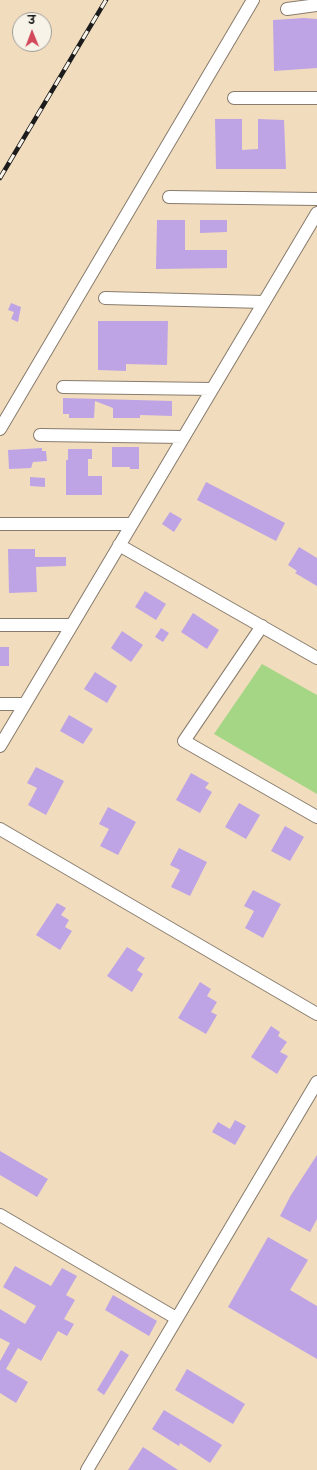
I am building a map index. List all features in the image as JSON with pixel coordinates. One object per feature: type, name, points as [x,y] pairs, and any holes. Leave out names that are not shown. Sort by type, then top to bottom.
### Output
[{"type":"street","points":[[0,429],[253,0]]},
{"type":"street","points":[[286,9],[317,5]]},
{"type":"street","points":[[234,98],[317,98]]},
{"type":"street","points":[[169,197],[317,199]]},
{"type":"street","points":[[0,746],[317,213]]},
{"type":"street","points":[[105,298],[264,302]]},
{"type":"street","points":[[62,387],[212,389]]},
{"type":"street","points":[[40,435],[184,437]]},
{"type":"street","points":[[0,524],[132,524]]},
{"type":"street","points":[[120,545],[317,658]]},
{"type":"street","points":[[0,625],[72,625]]},
{"type":"street","points":[[262,626],[184,741],[317,817]]},
{"type":"street","points":[[0,704],[25,704]]},
{"type":"street","points":[[0,829],[317,1014]]},
{"type":"street","points":[[87,1470],[317,1082]]},
{"type":"street","points":[[0,1215],[176,1318]]},
{"type":"green space","points":[[262,664],[317,695],[317,794],[214,734]]},
{"type":"building","points":[[304,18],[317,19],[317,68],[274,71],[273,20]]},
{"type":"building","points":[[215,119],[242,119],[242,150],[258,149],[258,119],[284,120],[286,169],[216,169]]},
{"type":"building","points":[[157,220],[185,220],[185,250],[227,250],[227,268],[156,269]]},
{"type":"building","points":[[200,220],[227,220],[227,232],[200,233]]},
{"type":"building","points":[[11,303],[21,307],[18,322],[11,319],[14,312],[8,310]]},
{"type":"building","points":[[98,321],[168,321],[167,365],[126,364],[126,371],[98,370]]},
{"type":"building","points":[[63,398],[172,401],[172,416],[140,415],[140,418],[113,418],[113,408],[95,401],[94,418],[69,418],[69,414],[63,414]]},
{"type":"building","points":[[112,447],[139,447],[139,469],[130,469],[130,467],[112,467]]},
{"type":"building","points":[[42,448],[42,451],[46,451],[47,461],[33,462],[31,468],[9,469],[8,450]]},
{"type":"building","points":[[68,449],[92,449],[92,459],[88,459],[88,476],[102,476],[102,495],[66,495],[66,460],[68,460]]},
{"type":"building","points":[[30,477],[45,478],[45,487],[30,486]]},
{"type":"building","points":[[206,482],[285,523],[276,541],[197,500]]},
{"type":"building","points":[[170,512],[182,519],[174,532],[162,524]]},
{"type":"building","points":[[299,547],[317,558],[317,586],[295,573],[297,571],[288,565]]},
{"type":"building","points":[[8,549],[35,549],[35,557],[66,557],[66,566],[36,567],[37,592],[9,593]]},
{"type":"building","points":[[145,591],[166,604],[156,620],[135,607]]},
{"type":"building","points":[[193,613],[219,630],[207,649],[181,632]]},
{"type":"building","points":[[161,628],[169,633],[163,642],[155,637]]},
{"type":"building","points":[[122,631],[143,645],[131,662],[111,648]]},
{"type":"building","points":[[0,647],[9,647],[9,666],[0,666]]},
{"type":"building","points":[[95,672],[117,686],[107,703],[84,689]]},
{"type":"building","points":[[69,715],[93,729],[83,744],[60,731]]},
{"type":"building","points":[[36,767],[64,781],[46,815],[28,805],[37,788],[27,783]]},
{"type":"building","points":[[191,773],[209,783],[205,788],[212,792],[200,813],[176,800]]},
{"type":"building","points":[[239,803],[260,815],[246,839],[225,827]]},
{"type":"building","points":[[108,807],[136,822],[118,855],[100,846],[109,829],[99,824]]},
{"type":"building","points":[[285,826],[304,837],[290,861],[271,851]]},
{"type":"building","points":[[179,848],[207,862],[190,896],[171,887],[180,870],[170,865]]},
{"type":"building","points":[[253,890],[281,904],[263,938],[245,928],[254,911],[244,906]]},
{"type":"building","points":[[57,903],[66,908],[61,915],[69,920],[65,927],[72,931],[60,950],[36,935]]},
{"type":"building","points":[[127,947],[145,958],[137,970],[143,974],[132,992],[107,976]]},
{"type":"building","points":[[200,982],[211,989],[207,996],[217,1002],[211,1012],[217,1015],[206,1034],[178,1018]]},
{"type":"building","points":[[271,1026],[280,1032],[278,1036],[287,1042],[280,1052],[288,1056],[277,1074],[251,1057]]},
{"type":"building","points":[[235,1120],[246,1126],[235,1145],[212,1132],[218,1122],[230,1129]]},
{"type":"building","points":[[0,1151],[48,1179],[37,1197],[0,1175]]},
{"type":"building","points":[[317,1155],[317,1219],[310,1232],[280,1216],[291,1195]]},
{"type":"building","points":[[268,1237],[308,1260],[290,1290],[317,1306],[317,1359],[228,1307]]},
{"type":"building","points":[[15,1266],[51,1286],[62,1268],[77,1276],[66,1295],[75,1300],[64,1319],[74,1324],[67,1336],[58,1331],[41,1361],[18,1348],[6,1369],[28,1382],[16,1403],[0,1393],[0,1361],[10,1343],[0,1338],[0,1309],[25,1324],[36,1306],[3,1287]]},
{"type":"building","points":[[113,1295],[157,1321],[149,1336],[105,1310]]},
{"type":"building","points":[[121,1350],[129,1355],[104,1395],[97,1390]]},
{"type":"building","points":[[187,1369],[245,1404],[233,1424],[175,1390]]},
{"type":"building","points":[[164,1410],[222,1445],[210,1463],[180,1443],[179,1446],[152,1429]]},
{"type":"building","points":[[143,1447],[178,1470],[128,1470]]},
{"type":"railway","points":[[0,178],[106,0]]}]
